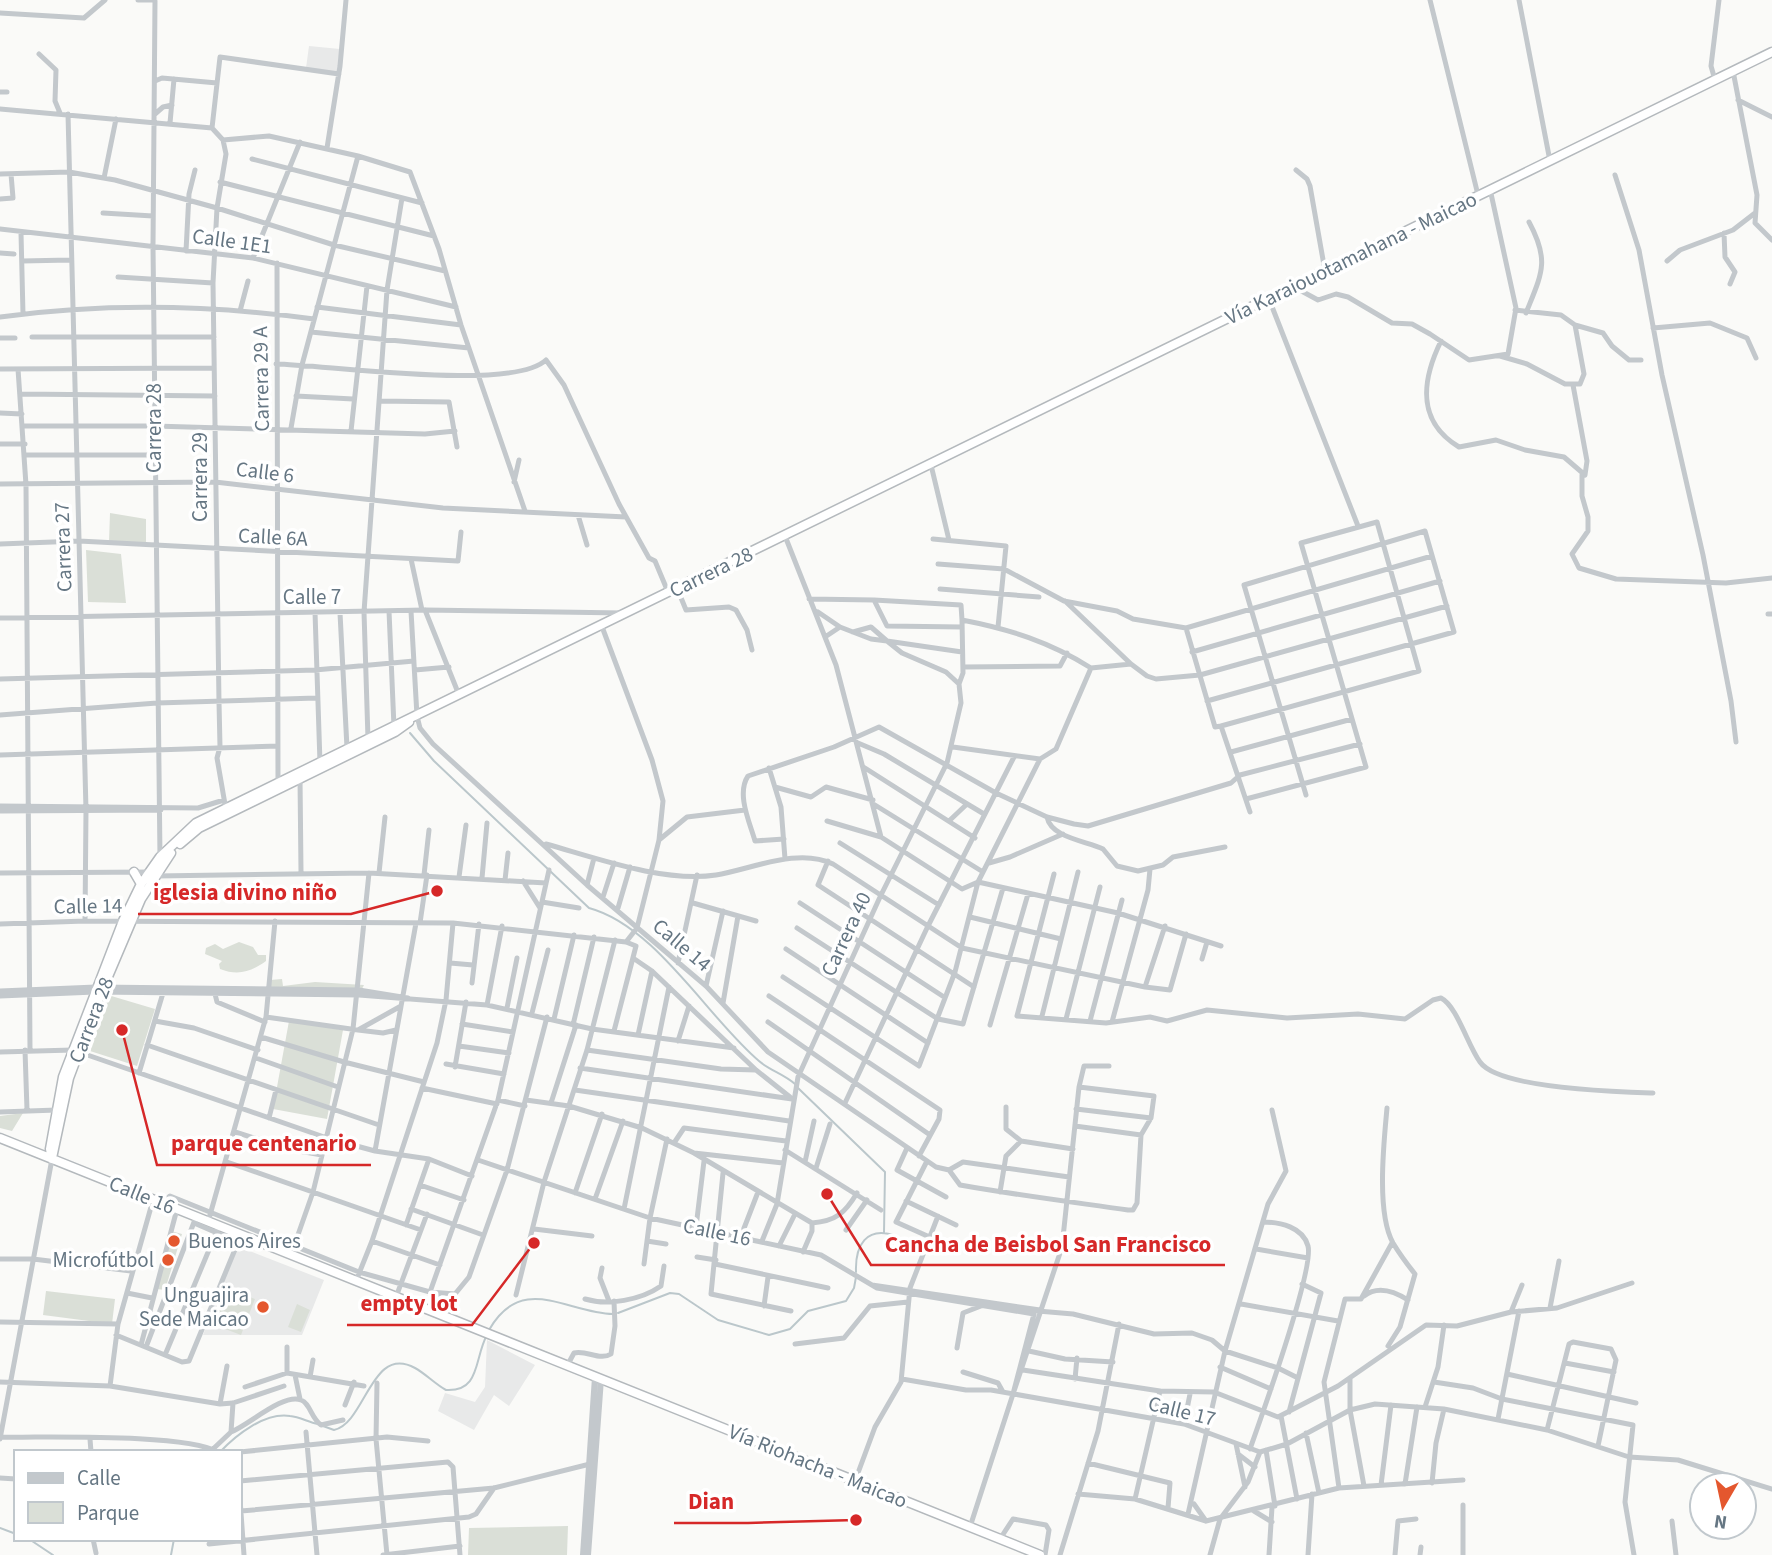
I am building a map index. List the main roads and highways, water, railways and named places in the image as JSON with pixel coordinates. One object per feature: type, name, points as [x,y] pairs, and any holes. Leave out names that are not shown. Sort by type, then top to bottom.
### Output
[{"type":"highway","name":"Vía Karaiouotamahana - Maicao","points":[[931,465],[1772,52]]},
{"type":"highway","name":"Carrera 28","points":[[128,921],[160,857],[196,823],[931,465]]},
{"type":"highway","name":"Carrera 28","points":[[278,785],[300,778],[346,748],[368,741]]},
{"type":"highway","name":"Carrera 28","points":[[52,1159],[50,1149],[63,1077],[76,1051],[141,884],[179,845],[225,807]]},
{"type":"highway","points":[[134,872],[141,884]]},
{"type":"highway","name":"Carrera 28","points":[[52,1159],[76,1051]]},
{"type":"highway","name":"Calle 16","points":[[0,1138],[177,1209],[195,1220],[208,1222],[217,1229],[240,1238],[292,1250],[356,1281],[598,1378]]},
{"type":"highway","name":"Vía Riohacha - Maicao","points":[[598,1378],[1040,1555]]},
{"type":"waterway","points":[[410,733],[434,761],[589,908],[613,918],[637,933],[680,975],[740,1043],[763,1064],[795,1084]]},
{"type":"waterway","points":[[798,1088],[885,1172],[884,1232]]},
{"type":"waterway","points":[[856,1272],[858,1254],[864,1240],[877,1233],[896,1236]]},
{"type":"waterway","points":[[618,1313],[670,1293],[679,1294],[718,1320],[769,1335],[790,1329],[808,1311],[846,1301],[854,1288],[856,1277]]},
{"type":"waterway","points":[[489,1330],[502,1313],[516,1303],[531,1299],[613,1314]]},
{"type":"waterway","points":[[323,1426],[334,1430],[345,1424],[378,1375],[388,1367],[400,1363],[415,1368],[446,1390],[465,1385],[475,1372],[487,1335]]},
{"type":"waterway","points":[[222,1450],[252,1426],[271,1418],[290,1416],[318,1424]]},
{"type":"waterway","points":[[0,1528],[14,1533]]},
{"type":"waterway","points":[[32,1541],[53,1555]]},
{"type":"waterway","points":[[171,1555],[174,1541]]},
{"type":"place","name":"iglesia divino niño","points":[[437,891]]},
{"type":"place","name":"parque centenario","points":[[122,1030]]},
{"type":"place","name":"Cancha de Beisbol San Francisco","points":[[827,1194]]},
{"type":"place","name":"Buenos Aires","points":[[174,1241]]},
{"type":"place","name":"empty lot","points":[[534,1243]]},
{"type":"place","name":"Microfútbol","points":[[168,1260]]},
{"type":"place","name":"Unguajira Sede Maicao","points":[[263,1307]]},
{"type":"place","name":"Dian","points":[[856,1520]]}]
